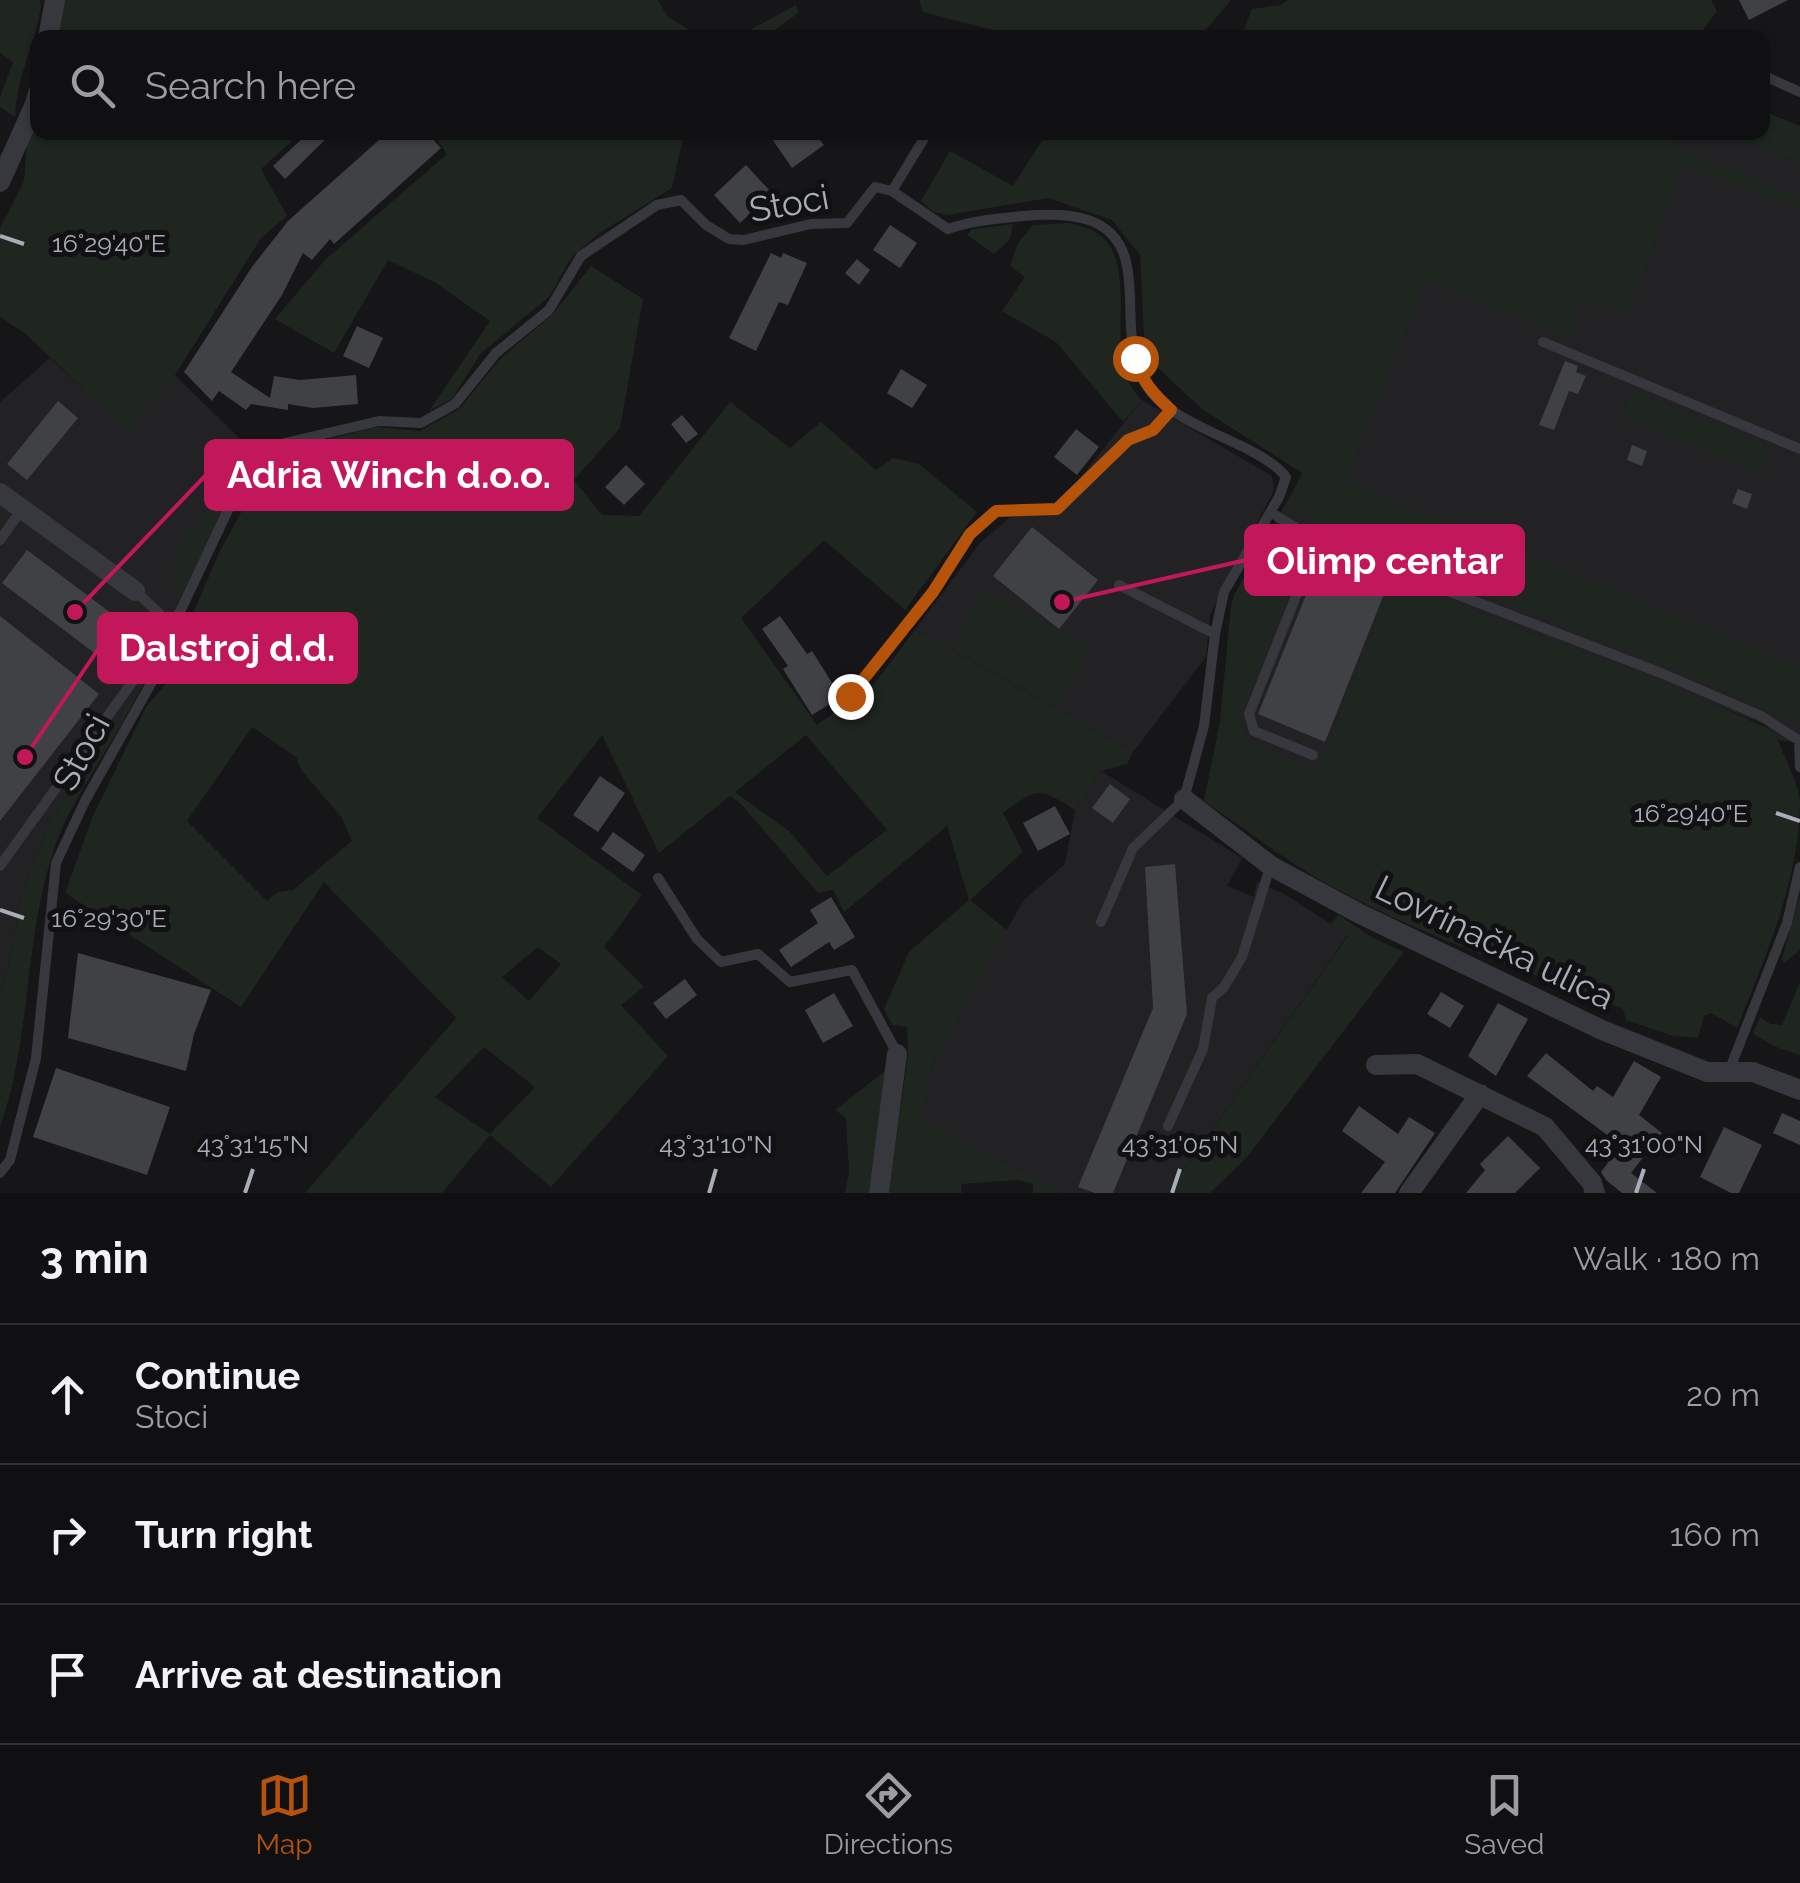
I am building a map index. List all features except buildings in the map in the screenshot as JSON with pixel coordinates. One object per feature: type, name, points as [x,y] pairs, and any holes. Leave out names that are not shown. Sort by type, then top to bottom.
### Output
[{"type":"street","points":[[49,30],[55,0]]},
{"type":"street","points":[[0,182],[30,111]]},
{"type":"street","points":[[0,493],[136,591]]},
{"type":"street","name":"Lovrinačka ulica","points":[[1184,799],[1271,866],[1360,914],[1602,1030],[1707,1072],[1752,1072],[1800,1090]]},
{"type":"street","points":[[879,1193],[897,1054]]},
{"type":"street","points":[[1376,1065],[1418,1064],[1545,1126],[1594,1188]]},
{"type":"street","points":[[1409,1193],[1480,1094]]},
{"type":"lane","points":[[1770,79],[1800,92]]},
{"type":"lane","points":[[923,140],[892,191],[948,229],[987,218],[1064,212],[1103,227],[1123,251],[1127,265],[1132,333],[1141,378],[1171,410],[1281,471],[1286,478],[1224,592],[1204,726],[1184,799],[1133,848],[1101,922]]},
{"type":"lane","name":"Stoci","points":[[0,1173],[10,1160],[36,1058],[56,863],[85,801],[168,655],[177,618],[228,510],[285,444],[379,421],[420,422],[454,404],[496,352],[549,310],[580,256],[657,205],[681,200],[729,239],[744,240],[810,224],[847,223],[875,186],[892,191]]},
{"type":"lane","points":[[1543,342],[1800,448]]},
{"type":"lane","points":[[850,696],[933,592],[970,534],[996,511],[1057,509],[1128,440],[1153,430],[1171,410]]},
{"type":"lane","points":[[0,540],[22,509]]},
{"type":"lane","points":[[1270,512],[1318,541],[1661,673],[1761,716],[1800,741],[1800,767]]},
{"type":"lane","points":[[1312,755],[1254,731],[1248,714],[1318,541]]},
{"type":"lane","points":[[1119,585],[1215,634]]},
{"type":"lane","points":[[0,866],[156,649],[160,613],[136,591]]},
{"type":"lane","points":[[1168,1126],[1203,1049],[1212,998],[1224,987],[1242,957],[1271,866]]},
{"type":"lane","points":[[1728,1072],[1787,923],[1800,867]]},
{"type":"lane","points":[[658,878],[697,939],[721,962],[758,954],[790,982],[852,970],[897,1054]]},
{"type":"shaded area","points":[[0,0],[40,0],[36,30],[30,30],[30,51],[15,117],[0,107],[13,62],[0,53]]},
{"type":"shaded area","points":[[61,0],[658,0],[667,16],[689,30],[55,30]]},
{"type":"shaded area","points":[[919,0],[1231,0],[1206,30],[993,30],[923,12]]},
{"type":"shaded area","points":[[1288,0],[1711,0],[1717,11],[1703,30],[1244,30],[1252,9],[1281,5]]},
{"type":"shaded area","points":[[796,5],[799,13],[774,30],[750,30]]},
{"type":"shaded area","points":[[1770,114],[1800,126],[1800,164],[1741,140],[1770,140]]},
{"type":"shaded area","points":[[30,134],[30,140],[293,140],[261,169],[287,216],[261,238],[175,375],[127,431],[26,334],[0,317],[0,228],[24,181]]},
{"type":"shaded area","points":[[437,140],[682,140],[672,188],[598,234],[571,258],[549,297],[480,354],[452,399],[429,411],[490,321],[436,283],[388,260],[334,353],[275,319],[325,260],[447,154]]},
{"type":"shaded area","points":[[1043,140],[1679,140],[1678,147],[1800,198],[1800,210],[1683,165],[1629,310],[1573,304],[1573,339],[1426,282],[1346,481],[1800,666],[1800,724],[1321,529],[1298,508],[1287,504],[1302,473],[1202,409],[1145,356],[1140,255],[1112,220],[1048,198],[948,215],[934,212],[921,201],[950,151],[1013,186]]},
{"type":"shaded area","points":[[1469,140],[1741,140],[1800,164],[1800,743],[1779,740],[1766,725],[1503,622],[1310,874],[1204,801],[1220,722],[1234,595],[1303,473]]},
{"type":"shaded area","points":[[1070,223],[1100,235],[1119,270],[1123,363],[1129,383],[1142,400],[1123,422],[1056,342],[1002,311],[1025,277],[1010,266],[1018,243],[1033,225]]},
{"type":"shaded area","points":[[1013,224],[1010,239],[994,254],[967,235],[972,229]]},
{"type":"shaded area","points":[[591,266],[643,299],[620,428],[574,480],[602,515],[639,516],[730,402],[790,448],[821,422],[876,470],[893,458],[919,464],[977,512],[905,610],[824,540],[741,618],[817,725],[875,683],[915,630],[1133,752],[1127,764],[1101,771],[1075,810],[1039,793],[1003,813],[1023,852],[970,900],[1007,930],[932,1064],[922,1119],[1062,1193],[1033,1193],[1033,1184],[1019,1180],[961,1184],[962,1193],[889,1193],[908,1054],[907,1027],[892,1025],[884,1009],[909,952],[969,900],[947,826],[844,912],[833,890],[818,893],[730,796],[659,853],[602,735],[537,818],[642,895],[604,947],[644,987],[621,1005],[668,1056],[551,1187],[490,1135],[442,1193],[305,1193],[456,1018],[324,882],[241,1007],[65,893],[92,818],[146,707],[172,677],[188,625],[219,553],[252,492],[290,449],[376,427],[420,431],[459,409],[501,358],[553,314]],"holes":[[[252,727],[296,757],[302,771],[342,818],[352,841],[293,890],[278,892],[267,901],[187,821]],[[806,735],[887,830],[827,876],[790,832],[735,792]],[[538,947],[561,964],[529,1001],[502,977]],[[484,1047],[535,1087],[490,1134],[435,1097]]]},
{"type":"shaded area","points":[[50,358],[127,430],[175,375],[256,455],[225,506],[179,601],[161,653],[51,820],[22,894],[9,966],[0,992],[0,402]]},
{"type":"shaded area","points":[[1632,391],[1772,447],[1761,474],[1622,418]]},
{"type":"shaded area","points":[[1142,400],[1272,476],[1274,490],[1210,615],[1206,657],[1133,752],[915,630],[979,544],[1010,517],[1053,512]]},
{"type":"shaded area","points":[[243,442],[256,455],[225,506],[179,601],[174,597],[173,572],[180,545],[245,463]]},
{"type":"shaded area","points":[[1274,526],[1293,538],[1304,557],[1240,716],[1250,744],[1318,770],[1391,585],[1372,575],[1374,569],[1528,632],[1635,670],[1772,730],[1798,789],[1798,830],[1779,918],[1737,1028],[1711,1013],[1704,1016],[1698,1038],[1673,1036],[1626,1020],[1623,1009],[1465,948],[1349,896],[1204,801],[1220,722],[1234,595]]},
{"type":"shaded area","points":[[984,588],[1091,647],[1058,707],[951,647]]},
{"type":"shaded area","points":[[161,653],[73,806],[52,855],[36,923],[17,1060],[0,1127],[0,992],[9,966],[22,894],[51,820]]},
{"type":"shaded area","points":[[1101,771],[1242,858],[1227,886],[1254,897],[1257,882],[1281,892],[1348,935],[1168,1193],[1062,1193],[921,1119],[932,1064],[1024,900],[1065,864],[1075,810]]},
{"type":"shaded area","points":[[1800,895],[1800,950],[1784,963],[1782,959]]},
{"type":"shaded area","points":[[1339,915],[1373,938],[1404,952],[1247,1157],[1210,1193],[1168,1193],[1348,936],[1330,924]]},
{"type":"shaded area","points":[[1800,982],[1800,1055],[1753,1034],[1760,1017],[1782,1025]]},
{"type":"shaded area","points":[[889,1068],[869,1193],[845,1193],[849,1172],[846,1118],[835,1110]]},
{"type":"place","name":"Olimp centar","points":[[1062,602]]},
{"type":"place","name":"Adria Winch d.o.o.","points":[[75,612]]},
{"type":"place","name":"Dalstroj d.d.","points":[[25,757]]},
{"type":"route","points":[[850,696],[933,592],[970,534],[996,511],[1057,509],[1128,440],[1153,430],[1171,410],[1141,378],[1135,358]]}]
